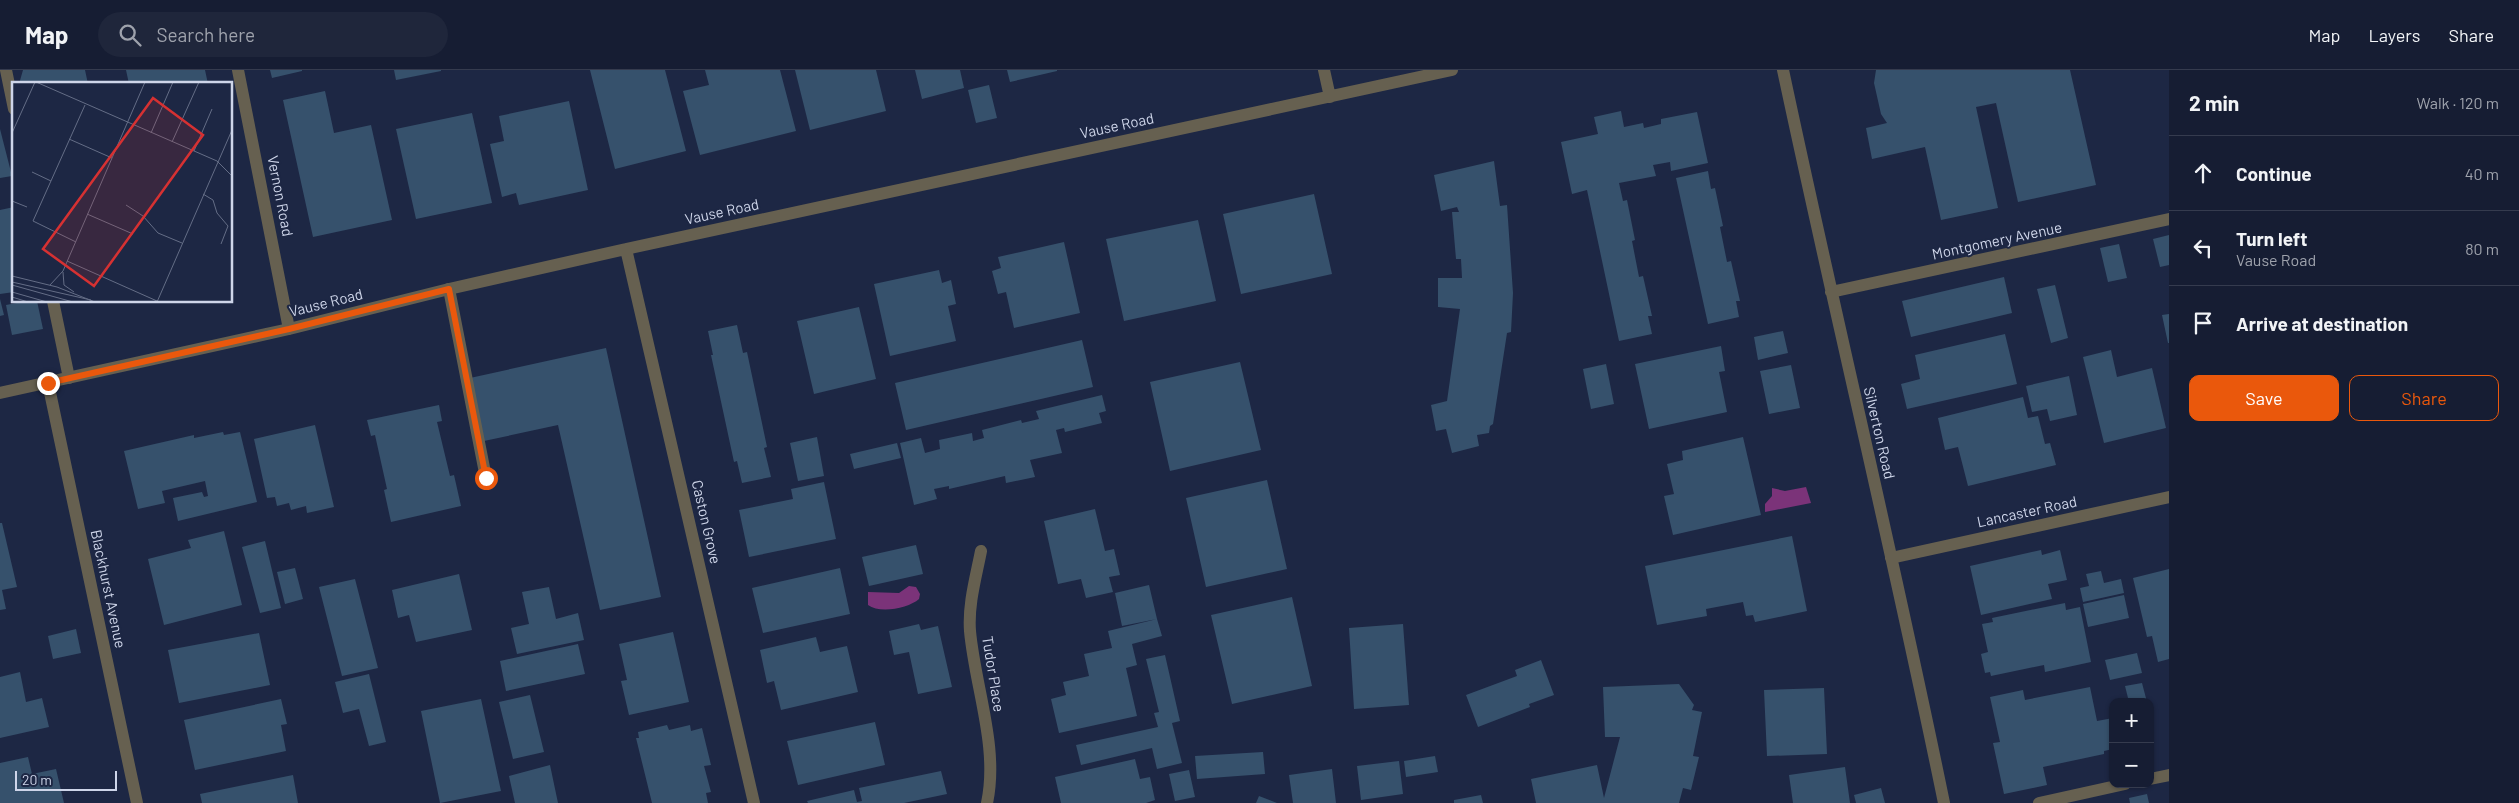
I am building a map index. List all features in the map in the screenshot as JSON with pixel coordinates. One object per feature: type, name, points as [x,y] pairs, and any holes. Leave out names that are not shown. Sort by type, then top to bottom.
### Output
[{"type":"street","points":[[6,70],[12,98]]},
{"type":"street","name":"Vernon Road","points":[[238,70],[289,329]]},
{"type":"street","points":[[1324,70],[1330,97]]},
{"type":"street","name":"Vause Road","points":[[0,394],[289,329],[449,289],[626,249],[1452,70]]},
{"type":"street","name":"Silverton Road","points":[[1783,70],[1830,292],[1912,647],[1944,803]]},
{"type":"street","name":"Montgomery Avenue","points":[[1830,292],[2169,219]]},
{"type":"street","name":"Caston Grove","points":[[626,249],[754,803]]},
{"type":"street","points":[[449,289],[486,478]]},
{"type":"street","points":[[53,302],[69,378]]},
{"type":"street","name":"Blackhurst Avenue","points":[[48,383],[137,803]]},
{"type":"street","name":"Lancaster Road","points":[[1891,558],[2169,497]]},
{"type":"street","name":"Tudor Place","points":[[981,551],[973,593],[970,631],[990,762],[987,803]]},
{"type":"street","points":[[2154,778],[2169,775]]},
{"type":"street","points":[[2040,803],[2109,788]]},
{"type":"shaded area","points":[[1806,487],[1811,503],[1765,512],[1765,504],[1772,496],[1772,488],[1785,491]]},
{"type":"shaded area","points":[[909,586],[916,587],[920,594],[919,599],[909,605],[894,609],[880,609],[868,605],[868,592],[899,593]]},
{"type":"building","points":[[23,70],[85,70],[88,82],[20,82]]},
{"type":"building","points":[[126,70],[205,70],[208,82],[129,82]]},
{"type":"building","points":[[270,70],[302,70],[302,71],[272,78]]},
{"type":"building","points":[[394,70],[441,70],[441,71],[396,80]]},
{"type":"building","points":[[590,70],[665,70],[686,151],[615,169]]},
{"type":"building","points":[[705,70],[780,70],[796,131],[700,155],[683,91],[709,85]]},
{"type":"building","points":[[795,70],[876,70],[886,111],[810,130]]},
{"type":"building","points":[[915,70],[960,70],[964,88],[922,99]]},
{"type":"building","points":[[1007,70],[1057,70],[1057,71],[1010,82]]},
{"type":"building","points":[[1876,70],[2070,70],[2096,185],[2018,202],[1996,103],[1976,107],[1998,208],[1941,220],[1925,147],[1872,159],[1866,128],[1887,123],[1881,114],[1874,83]]},
{"type":"building","points":[[989,85],[997,118],[976,123],[968,90]]},
{"type":"building","points":[[325,91],[334,133],[371,125],[392,220],[313,237],[283,100]]},
{"type":"building","points":[[569,101],[588,190],[519,205],[516,193],[502,197],[490,144],[504,141],[499,116]]},
{"type":"building","points":[[1621,111],[1624,127],[1643,123],[1644,128],[1661,124],[1661,119],[1697,112],[1708,163],[1671,171],[1670,162],[1653,165],[1656,176],[1619,183],[1623,201],[1627,200],[1635,240],[1632,241],[1639,277],[1643,276],[1652,316],[1648,316],[1652,334],[1619,341],[1587,190],[1572,194],[1561,142],[1598,134],[1594,117]]},
{"type":"building","points":[[472,113],[492,203],[416,219],[396,129]]},
{"type":"building","points":[[0,129],[12,176],[0,178]]},
{"type":"building","points":[[1494,161],[1500,206],[1507,205],[1513,293],[1511,332],[1507,333],[1493,424],[1490,426],[1489,433],[1477,435],[1479,446],[1452,453],[1446,429],[1436,431],[1431,405],[1447,401],[1460,309],[1438,307],[1438,278],[1462,278],[1461,259],[1456,259],[1452,212],[1459,212],[1457,207],[1441,211],[1434,175]]},
{"type":"building","points":[[1708,171],[1711,189],[1715,188],[1723,226],[1720,227],[1727,262],[1731,261],[1740,301],[1736,301],[1739,317],[1708,324],[1676,178]]},
{"type":"building","points":[[1314,194],[1332,274],[1241,294],[1223,214]]},
{"type":"building","points":[[12,207],[12,292],[0,294],[0,210]]},
{"type":"building","points":[[1198,220],[1216,301],[1124,321],[1106,239]]},
{"type":"building","points":[[2169,235],[2169,265],[2160,267],[2153,239]]},
{"type":"building","points":[[1064,242],[1080,313],[1014,328],[1006,292],[998,294],[992,271],[1001,268],[998,257]]},
{"type":"building","points":[[2119,244],[2127,278],[2108,282],[2100,248]]},
{"type":"building","points":[[939,270],[942,283],[951,280],[956,304],[948,306],[956,341],[890,356],[874,284]]},
{"type":"building","points":[[2004,277],[2012,313],[1911,337],[1902,301]]},
{"type":"building","points":[[2055,285],[2068,338],[2051,343],[2037,289]]},
{"type":"building","points":[[0,299],[4,315],[0,316]]},
{"type":"building","points":[[37,302],[43,329],[12,335],[6,305]]},
{"type":"building","points":[[859,307],[876,379],[814,394],[797,321]]},
{"type":"building","points":[[2169,314],[2169,343],[2168,343],[2162,315]]},
{"type":"building","points":[[737,325],[743,353],[747,352],[767,447],[764,448],[771,477],[742,483],[737,461],[734,462],[711,355],[713,355],[708,331]]},
{"type":"building","points":[[1783,331],[1788,353],[1758,360],[1754,337]]},
{"type":"building","points":[[2005,334],[2017,384],[1907,409],[1901,384],[1920,379],[1915,355]]},
{"type":"building","points":[[1082,340],[1093,387],[906,430],[895,383]]},
{"type":"building","points":[[1721,346],[1725,371],[1719,372],[1727,412],[1649,429],[1635,364]]},
{"type":"building","points":[[606,348],[661,597],[600,610],[558,425],[484,441],[470,378]]},
{"type":"building","points":[[2111,350],[2117,377],[2152,368],[2166,428],[2104,443],[2083,357]]},
{"type":"building","points":[[1240,362],[1261,450],[1170,471],[1150,382]]},
{"type":"building","points":[[1606,364],[1614,404],[1591,409],[1583,369]]},
{"type":"building","points":[[1791,365],[1800,408],[1769,414],[1760,371]]},
{"type":"building","points":[[2069,376],[2077,415],[2050,421],[2047,409],[2032,412],[2026,386]]},
{"type":"building","points":[[1102,395],[1106,411],[1099,413],[1102,423],[1065,432],[1064,428],[1056,430],[1062,453],[1030,460],[1035,477],[1006,483],[1005,476],[949,489],[949,486],[934,489],[937,499],[914,505],[900,443],[921,438],[925,453],[940,449],[939,440],[972,433],[973,441],[984,438],[982,430],[1021,420],[1022,423],[1039,419],[1036,411]]},
{"type":"building","points":[[2023,397],[2028,418],[2038,416],[2045,444],[2050,443],[2056,465],[1968,486],[1958,447],[1945,450],[1938,418]]},
{"type":"building","points":[[439,405],[442,421],[437,422],[450,476],[454,475],[461,506],[391,522],[384,490],[387,489],[375,435],[371,436],[367,420]]},
{"type":"building","points":[[315,425],[334,507],[307,513],[306,506],[291,510],[289,503],[277,506],[275,497],[267,498],[254,439]]},
{"type":"building","points":[[223,432],[224,435],[240,432],[257,502],[178,521],[173,498],[202,492],[204,497],[208,496],[205,481],[162,491],[165,503],[138,509],[124,451],[194,435],[194,438]]},
{"type":"building","points":[[817,437],[824,476],[798,481],[790,443]]},
{"type":"building","points":[[1743,437],[1761,515],[1673,535],[1664,496],[1674,494],[1667,464],[1683,460],[1682,451]]},
{"type":"building","points":[[897,443],[901,458],[854,469],[850,454]]},
{"type":"building","points":[[1267,480],[1287,569],[1206,587],[1186,498]]},
{"type":"building","points":[[824,482],[836,539],[749,557],[739,510],[793,499],[791,489]]},
{"type":"building","points":[[1095,509],[1105,551],[1114,549],[1120,575],[1109,577],[1113,592],[1086,598],[1081,579],[1058,584],[1044,521]]},
{"type":"building","points":[[0,523],[2,523],[17,587],[2,590],[6,609],[0,610]]},
{"type":"building","points":[[224,531],[242,605],[164,625],[148,559],[191,548],[188,540]]},
{"type":"building","points":[[1792,536],[1807,611],[1755,622],[1753,615],[1746,616],[1743,602],[1706,609],[1707,616],[1657,625],[1645,566]]},
{"type":"building","points":[[265,541],[281,608],[260,613],[242,547]]},
{"type":"building","points":[[916,545],[923,574],[869,586],[862,557]]},
{"type":"building","points":[[2041,550],[2042,555],[2060,550],[2067,580],[2048,584],[2052,599],[1981,615],[1970,566]]},
{"type":"building","points":[[295,568],[303,599],[285,604],[277,572]]},
{"type":"building","points":[[840,568],[850,614],[763,633],[752,588]]},
{"type":"building","points":[[2169,569],[2169,659],[2158,662],[2152,636],[2147,637],[2133,578]]},
{"type":"building","points":[[2101,571],[2104,583],[2121,579],[2124,593],[2083,602],[2080,588],[2089,586],[2086,574]]},
{"type":"building","points":[[459,574],[472,630],[416,642],[409,615],[398,618],[392,590]]},
{"type":"building","points":[[355,579],[378,668],[342,676],[319,587]]},
{"type":"building","points":[[1149,585],[1157,619],[1122,626],[1115,593]]},
{"type":"building","points":[[549,587],[556,619],[578,613],[584,640],[517,654],[511,628],[529,624],[522,592]]},
{"type":"building","points":[[2124,595],[2129,618],[2088,627],[2083,604]]},
{"type":"building","points":[[1292,597],[1312,686],[1232,704],[1211,615]]},
{"type":"building","points":[[2065,603],[2066,610],[2080,607],[2091,662],[2045,672],[2044,665],[1991,676],[1990,672],[1985,673],[1981,654],[1988,652],[1982,624],[1993,622],[1992,618]]},
{"type":"building","points":[[1157,619],[1162,636],[1132,644],[1137,665],[1126,668],[1137,716],[1059,733],[1051,699],[1066,695],[1063,682],[1089,676],[1084,654],[1112,648],[1108,631]]},
{"type":"building","points":[[919,624],[921,630],[938,626],[952,687],[918,694],[909,652],[894,655],[889,631]]},
{"type":"building","points":[[1403,624],[1409,705],[1354,709],[1349,628]]},
{"type":"building","points":[[76,629],[81,653],[53,659],[48,636]]},
{"type":"building","points":[[673,632],[689,702],[629,715],[621,681],[627,680],[619,644]]},
{"type":"building","points":[[259,633],[270,685],[179,703],[168,650]]},
{"type":"building","points":[[816,637],[820,652],[847,646],[858,692],[781,710],[774,681],[767,683],[760,650]]},
{"type":"building","points":[[578,644],[585,674],[506,691],[500,661]]},
{"type":"building","points":[[2137,653],[2142,673],[2110,680],[2105,660]]},
{"type":"building","points":[[1165,655],[1180,721],[1172,723],[1182,763],[1157,769],[1152,748],[1081,765],[1076,745],[1158,727],[1154,713],[1159,712],[1146,659]]},
{"type":"building","points":[[1541,660],[1554,695],[1529,704],[1530,707],[1478,727],[1466,695],[1517,676],[1515,670]]},
{"type":"building","points":[[20,672],[26,702],[42,698],[49,727],[0,738],[0,677]]},
{"type":"building","points":[[369,674],[386,742],[369,746],[359,709],[343,713],[335,682]]},
{"type":"building","points":[[2142,683],[2146,698],[2128,698],[2125,686]]},
{"type":"building","points":[[1679,684],[1694,705],[1692,710],[1702,712],[1693,756],[1699,757],[1691,790],[1683,788],[1679,803],[1536,803],[1531,779],[1597,765],[1604,798],[1620,737],[1605,737],[1603,687]]},
{"type":"building","points":[[2090,687],[2097,721],[2109,719],[2109,750],[2104,751],[2104,754],[2043,767],[2047,785],[2004,794],[1993,743],[2000,742],[1990,697],[2023,690],[2025,700]]},
{"type":"building","points":[[1824,688],[1827,754],[1767,756],[1764,690]]},
{"type":"building","points":[[530,695],[544,752],[513,759],[499,702]]},
{"type":"building","points":[[281,699],[287,724],[281,725],[286,751],[195,770],[184,720]]},
{"type":"building","points":[[481,699],[501,791],[440,803],[421,711]]},
{"type":"building","points":[[875,722],[885,765],[798,785],[787,741]]},
{"type":"building","points":[[667,725],[669,730],[690,725],[691,731],[702,728],[711,765],[704,766],[711,792],[706,793],[708,803],[652,803],[636,738],[639,738],[638,732]]},
{"type":"building","points":[[1263,752],[1265,774],[1197,779],[1195,756]]},
{"type":"building","points":[[1435,756],[1438,772],[1406,777],[1404,761]]},
{"type":"building","points":[[28,757],[32,774],[56,769],[64,803],[0,803],[0,763]]},
{"type":"building","points":[[1135,759],[1140,779],[1150,777],[1155,800],[1146,803],[1061,803],[1055,777]]},
{"type":"building","points":[[1399,761],[1403,794],[1361,800],[1357,766]]},
{"type":"building","points":[[550,765],[558,803],[515,803],[509,776]]},
{"type":"building","points":[[1845,767],[1850,803],[1793,803],[1789,775]]},
{"type":"building","points":[[1332,769],[1336,803],[1293,803],[1289,775]]},
{"type":"building","points":[[1189,770],[1195,797],[1175,801],[1169,774]]},
{"type":"building","points":[[941,771],[947,794],[904,803],[808,803],[807,801],[854,790],[857,802],[862,801],[859,788]]},
{"type":"building","points":[[293,775],[298,803],[202,803],[200,794]]},
{"type":"building","points":[[1881,788],[1885,803],[1856,803],[1854,795]]},
{"type":"building","points":[[2147,794],[2149,803],[2130,803],[2129,798]]},
{"type":"building","points":[[1481,795],[1483,803],[1454,803],[1454,800]]},
{"type":"building","points":[[1259,796],[1277,803],[1256,803]]},
{"type":"route","points":[[48,383],[289,329],[449,289],[486,478]]}]
